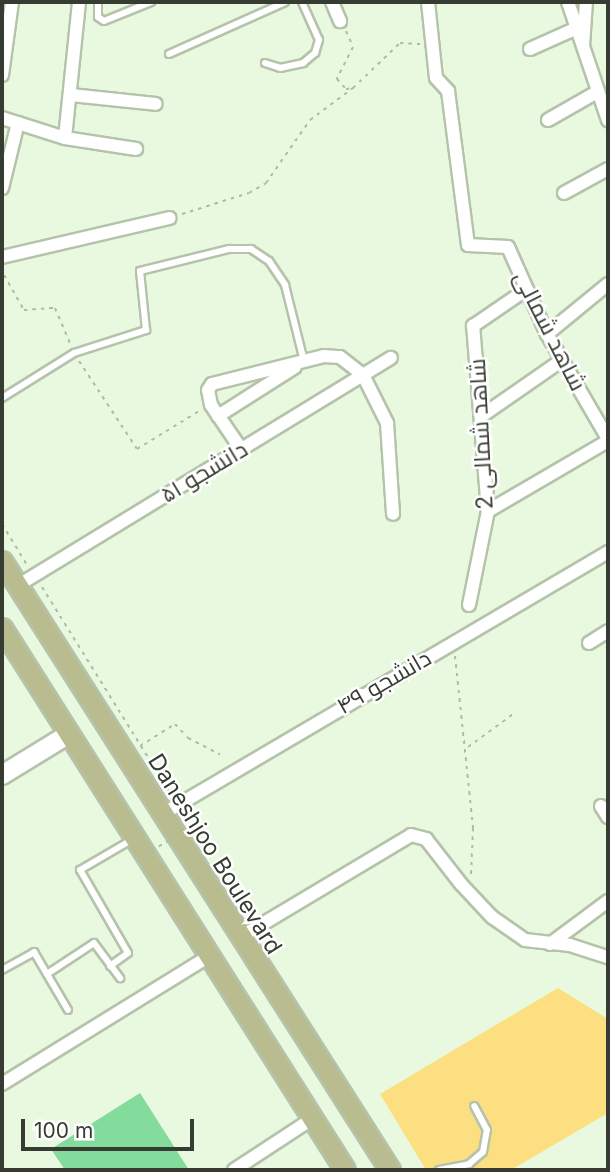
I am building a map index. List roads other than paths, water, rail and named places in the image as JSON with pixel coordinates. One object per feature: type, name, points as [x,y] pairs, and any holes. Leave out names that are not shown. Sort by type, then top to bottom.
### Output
[{"type":"main road","name":"Daneshjoo Boulevard","points":[[2,561],[26,580],[169,810],[239,938],[390,1170]]},
{"type":"main road","points":[[2,628],[345,1170]]},
{"type":"street","points":[[2,75],[12,2]]},
{"type":"street","points":[[65,138],[79,2]]},
{"type":"street","points":[[332,2],[340,20]]},
{"type":"street","name":"شاهد شمالی","points":[[428,2],[436,78],[448,91],[466,242],[478,246],[508,247],[547,334],[608,440]]},
{"type":"street","points":[[568,2],[608,120]]},
{"type":"street","points":[[583,50],[586,2]]},
{"type":"street","points":[[530,49],[575,29]]},
{"type":"street","points":[[548,120],[597,92]]},
{"type":"street","points":[[71,95],[156,104]]},
{"type":"street","points":[[2,118],[65,138],[136,149]]},
{"type":"street","points":[[2,188],[18,123]]},
{"type":"street","points":[[564,192],[608,169]]},
{"type":"street","points":[[2,257],[170,218]]},
{"type":"street","points":[[547,334],[608,284]]},
{"type":"street","name":"شاهد شمالی 2","points":[[470,605],[488,511],[483,415],[474,326],[527,289]]},
{"type":"street","points":[[241,449],[214,410],[208,390],[212,384],[304,361],[340,357],[363,375],[387,423],[393,514]]},
{"type":"street","name":"دانشجو ۵۱","points":[[26,580],[391,358]]},
{"type":"street","points":[[483,415],[562,360]]},
{"type":"street","points":[[214,410],[304,361]]},
{"type":"street","points":[[488,511],[608,440]]},
{"type":"street","name":"دانشجو ۴۹","points":[[169,810],[608,552]]},
{"type":"street","points":[[589,642],[608,631]]},
{"type":"street","points":[[2,775],[69,734]]},
{"type":"street","points":[[239,938],[411,835],[426,839],[467,891],[525,940],[607,954]]},
{"type":"street","points":[[550,944],[608,901]]},
{"type":"street","points":[[2,1084],[209,956]]},
{"type":"street","points":[[234,1170],[312,1119]]},
{"type":"lane","points":[[98,2],[98,17],[104,21],[151,2]]},
{"type":"lane","points":[[169,54],[285,2]]},
{"type":"lane","points":[[265,63],[280,68],[303,63],[315,53],[319,40],[302,2]]},
{"type":"lane","points":[[2,398],[74,353],[146,330],[140,271],[229,249],[250,249],[269,261],[285,285],[304,361]]},
{"type":"lane","points":[[110,965],[128,953],[80,870],[135,838]]},
{"type":"lane","points":[[47,974],[94,943],[120,978]]},
{"type":"lane","points":[[2,970],[34,952],[68,1010]]},
{"type":"lane","points":[[439,1170],[469,1164],[484,1152],[487,1130],[474,1106]]}]
